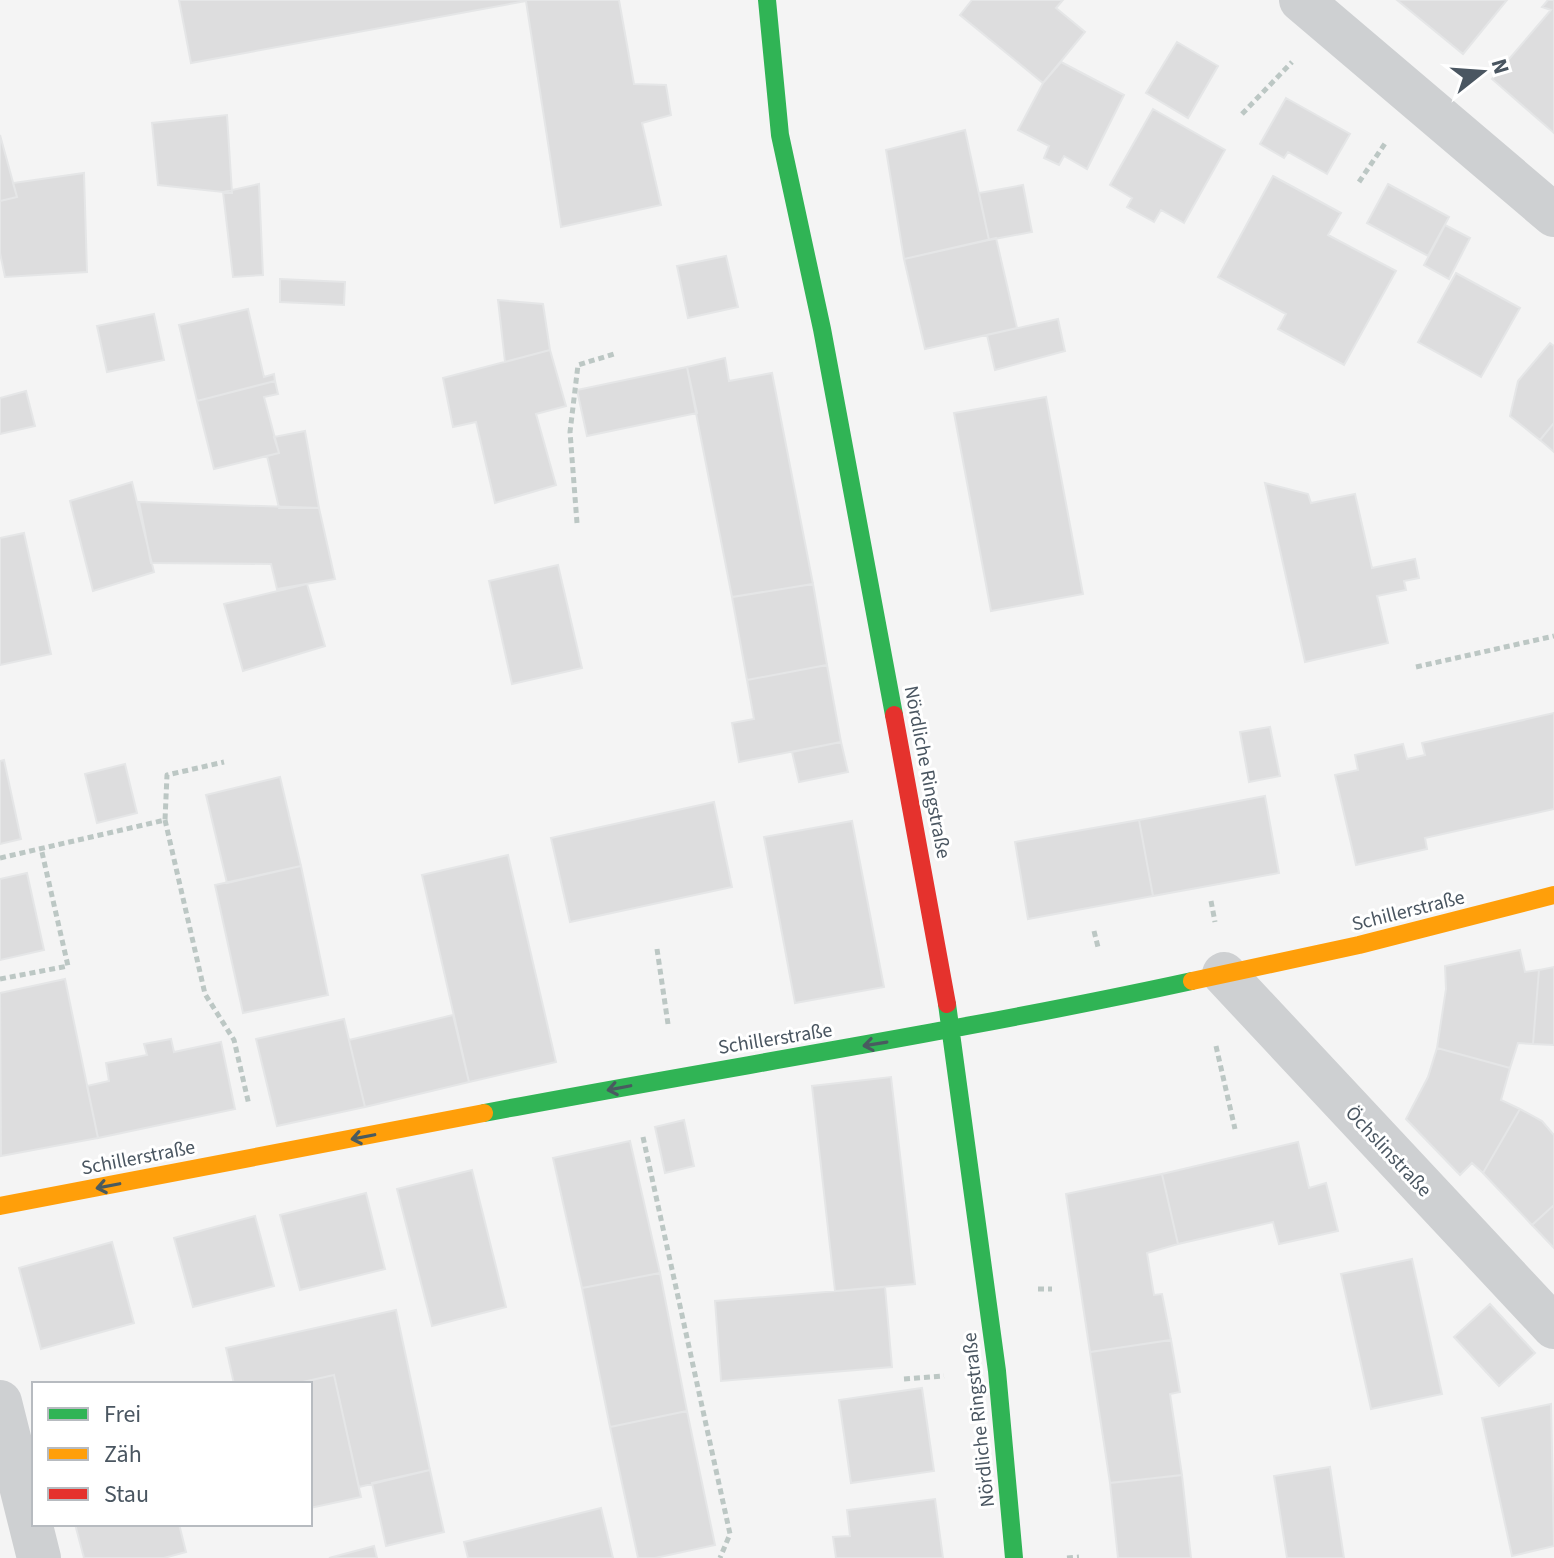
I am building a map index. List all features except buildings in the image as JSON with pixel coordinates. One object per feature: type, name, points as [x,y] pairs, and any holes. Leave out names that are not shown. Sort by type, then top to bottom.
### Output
[{"type":"street","name":"Nördliche Ringstraße","points":[[767,0],[780,135],[822,329],[952,1031],[997,1371],[1014,1558]]},
{"type":"street","points":[[1315,12],[1548,200]]},
{"type":"street","name":"Schillerstraße","points":[[0,1206],[676,1076],[952,1031],[1359,945],[1554,895]]},
{"type":"street","name":"Öchslinstraße","points":[[1212,976],[1554,1327]]},
{"type":"street","points":[[0,1402],[39,1558]]},
{"type":"path","points":[[1242,114],[1315,12]]},
{"type":"path","points":[[577,523],[570,432],[578,365],[614,354]]},
{"type":"path","points":[[1416,667],[1554,636]]},
{"type":"path","points":[[224,762],[167,775],[165,820],[205,994],[234,1040],[262,1156]]},
{"type":"path","points":[[0,858],[165,820]]},
{"type":"path","points":[[0,979],[68,966],[41,848]]},
{"type":"path","points":[[657,949],[676,1076]]},
{"type":"path","points":[[1212,976],[1235,1129]]},
{"type":"path","points":[[632,1085],[730,1534],[720,1558]]},
{"type":"path","points":[[1067,1558],[1079,1557]]},
{"type":"traffic: fast","points":[[767,0],[780,135],[822,329],[894,715]]},
{"type":"traffic: fast","points":[[484,1113],[927,1033],[1192,981]]},
{"type":"traffic: fast","points":[[947,1004],[997,1371],[1014,1558]]},
{"type":"traffic: slow","points":[[1192,981],[1359,945],[1554,895]]},
{"type":"traffic: slow","points":[[0,1206],[484,1113]]},
{"type":"traffic: jam","points":[[894,715],[947,1004]]}]
